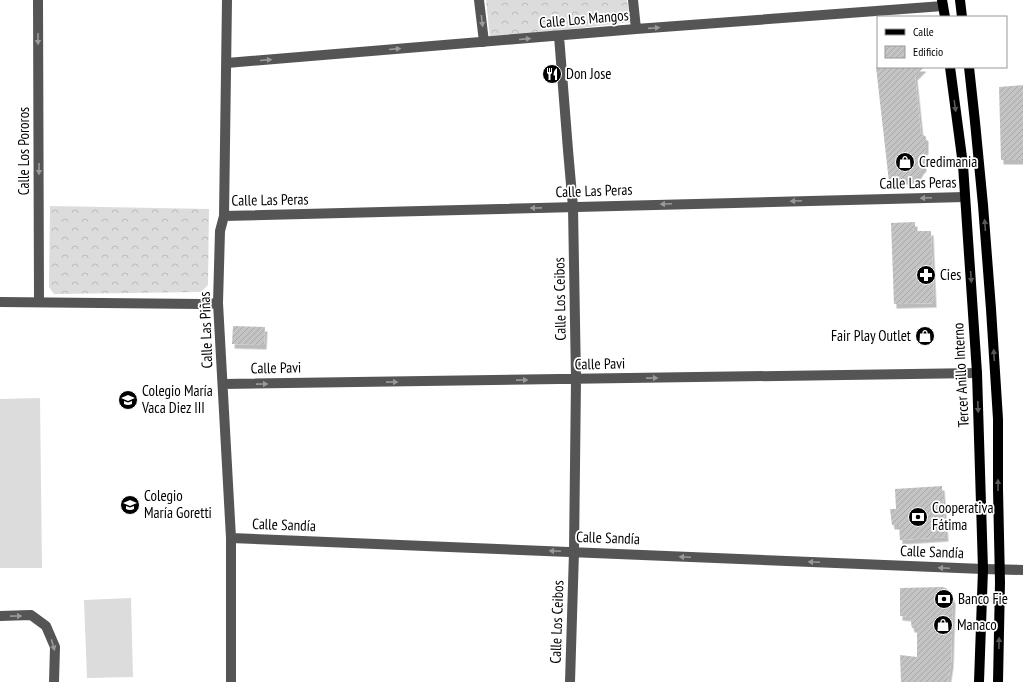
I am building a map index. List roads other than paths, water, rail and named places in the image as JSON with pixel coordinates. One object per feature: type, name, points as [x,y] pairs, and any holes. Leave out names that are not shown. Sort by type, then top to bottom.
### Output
[{"type":"main road","points":[[960,0],[962,16]]},
{"type":"main road","points":[[943,3],[945,16]]},
{"type":"main road","name":"Tercer Anillo Interno","points":[[950,68],[963,165],[977,373],[983,569],[979,682]]},
{"type":"main road","points":[[969,68],[976,122],[983,205],[998,418],[1000,569],[998,682]]},
{"type":"street","name":"Calle Los Pororos","points":[[38,0],[39,302]]},
{"type":"street","name":"Calle Las Piñas","points":[[227,0],[224,216],[220,231],[218,303],[231,538],[231,682]]},
{"type":"street","points":[[479,0],[484,42]]},
{"type":"street","points":[[633,0],[636,29]]},
{"type":"street","name":"Calle Los Mangos","points":[[227,63],[943,3]]},
{"type":"street","name":"Calle Los Ceibos","points":[[559,36],[573,207],[576,379],[574,552],[570,682]]},
{"type":"street","name":"Calle Las Peras","points":[[224,216],[965,197]]},
{"type":"street","points":[[0,302],[218,303]]},
{"type":"street","name":"Calle Pavi","points":[[223,384],[977,373]]},
{"type":"street","name":"Calle Sandía","points":[[231,538],[1023,570]]},
{"type":"street","points":[[0,616],[31,615],[46,626],[55,647],[54,682]]},
{"type":"place","name":"Don Jose","points":[[552,74]]},
{"type":"place","name":"Credimania","points":[[905,162]]},
{"type":"place","name":"Cies","points":[[926,275]]},
{"type":"place","name":"Fair Play Outlet","points":[[925,336]]},
{"type":"place","name":"Colegio María Vaca Diez III","points":[[128,400]]},
{"type":"place","name":"Colegio María Goretti","points":[[130,505]]},
{"type":"place","name":"Cooperativa Fátima","points":[[918,517]]},
{"type":"place","name":"Banco Fie","points":[[944,599]]},
{"type":"place","name":"Manaco","points":[[943,625]]}]
